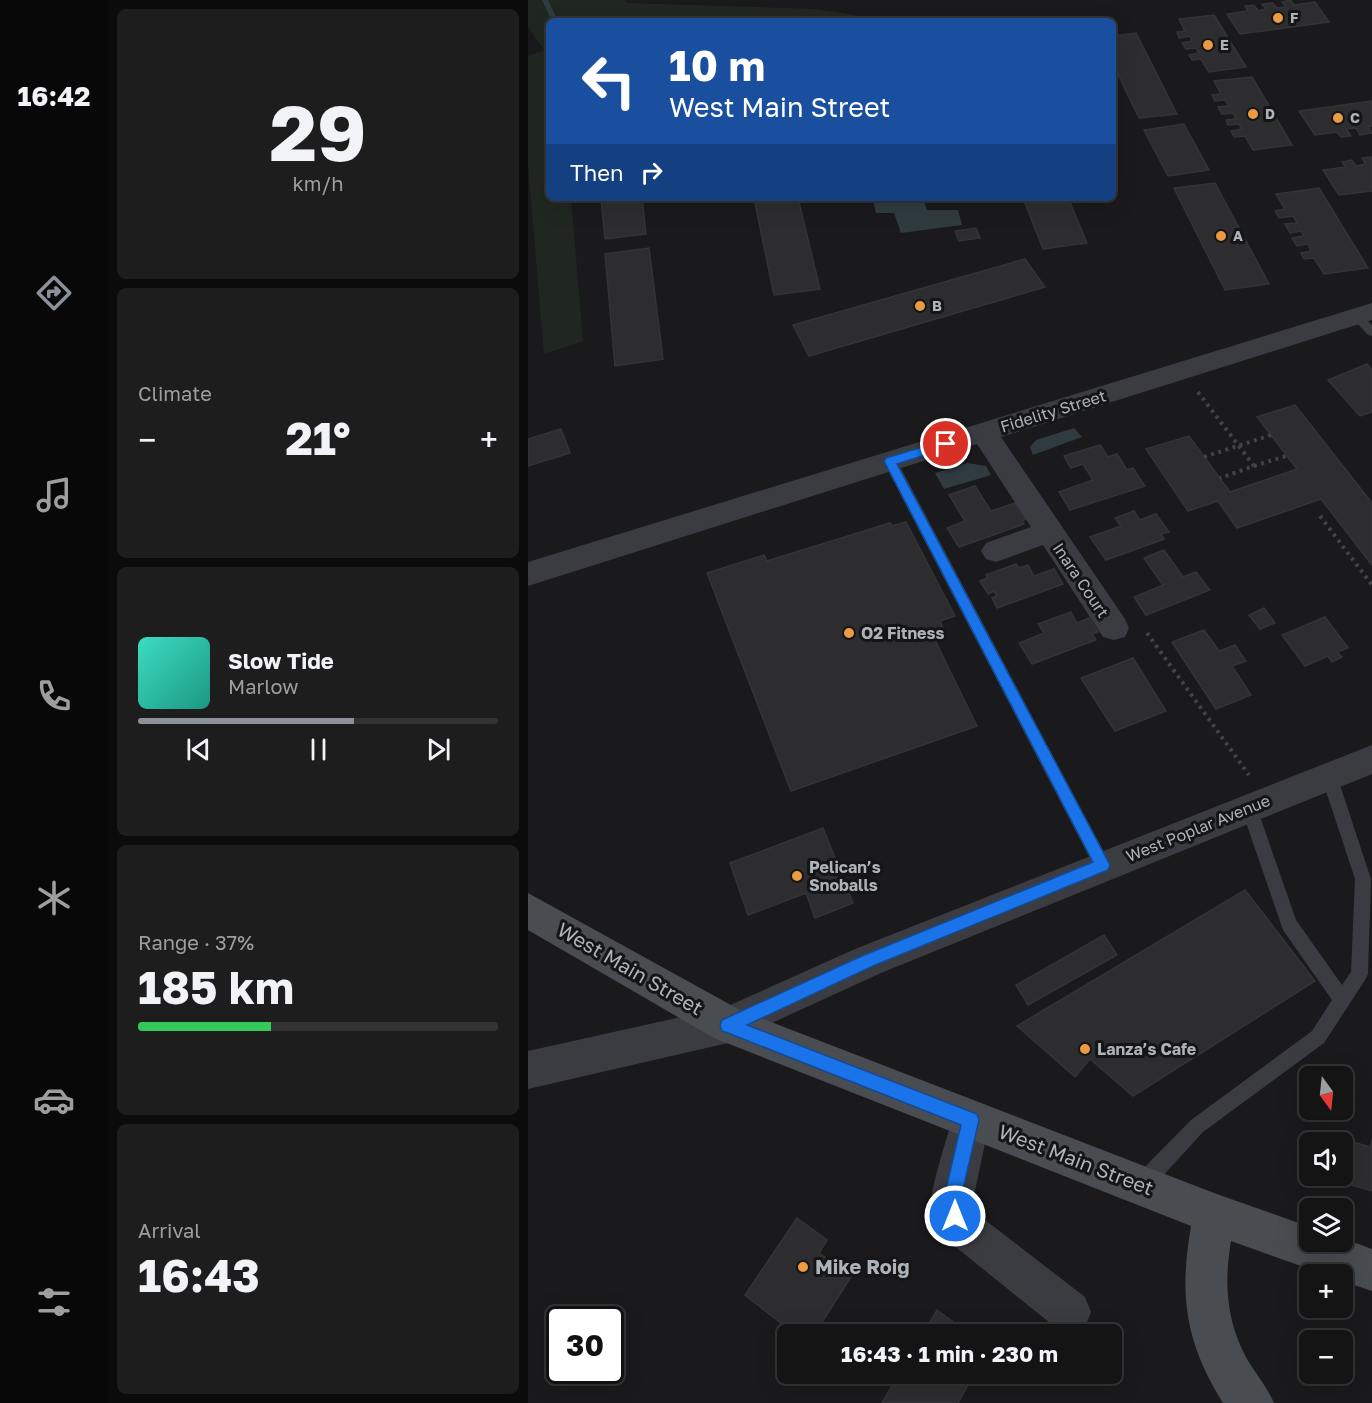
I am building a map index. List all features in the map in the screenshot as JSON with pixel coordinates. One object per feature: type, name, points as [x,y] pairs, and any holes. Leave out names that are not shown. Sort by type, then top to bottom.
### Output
[{"type":"main road","name":"West Main Street","points":[[528,910],[728,1025],[1214,1214],[1372,1270]]},
{"type":"main road","points":[[1214,1214],[1205,1284],[1210,1320],[1242,1400]]},
{"type":"street","name":"Fidelity Street","points":[[528,574],[1182,370],[1367,319]]},
{"type":"street","name":"Inara Court","points":[[984,433],[1114,628]]},
{"type":"street","name":"Inara Court","points":[[996,551],[1048,532]]},
{"type":"street","name":"West Poplar Avenue","points":[[528,1070],[728,1025],[868,961],[1102,865],[1372,759]]},
{"type":"street","points":[[971,1120],[951,1202],[955,1216],[966,1230],[1070,1312]]},
{"type":"lane","points":[[890,461],[1102,865]]},
{"type":"lane","points":[[1141,1186],[1197,1126],[1318,1037],[1359,974],[1364,879],[1329,776]]},
{"type":"lane","points":[[1258,804],[1289,924],[1342,1000]]},
{"type":"path","points":[[1182,370],[1254,466]]},
{"type":"path","points":[[1204,457],[1271,435]]},
{"type":"path","points":[[1220,478],[1286,456]]},
{"type":"path","points":[[1320,516],[1372,585]]},
{"type":"path","points":[[1155,643],[1258,804]]},
{"type":"shaded area","points":[[528,0],[624,0],[627,3],[815,9],[855,15],[856,18],[546,18],[546,201],[571,201],[583,341],[544,354],[528,165],[528,56],[544,50],[528,27]]},
{"type":"shaded area","points":[[873,201],[924,201],[927,210],[958,210],[962,225],[901,233],[894,213],[876,213]]},
{"type":"shaded area","points":[[1074,428],[1082,437],[1033,455],[1030,447],[1036,440]]},
{"type":"shaded area","points":[[967,463],[986,466],[991,475],[944,489],[935,473]]},
{"type":"building","name":"F","points":[[1291,0],[1294,5],[1315,2],[1329,22],[1240,34],[1227,14],[1248,11],[1245,6],[1254,5],[1258,11],[1266,9],[1262,4],[1273,3],[1277,8],[1286,7],[1282,2]]},
{"type":"building","name":"E","points":[[1214,15],[1246,67],[1209,72],[1201,59],[1192,60],[1189,55],[1199,53],[1196,48],[1186,49],[1182,43],[1192,41],[1190,36],[1179,38],[1177,32],[1185,31],[1179,19]]},
{"type":"building","points":[[1136,33],[1177,114],[1139,118],[1116,70],[1116,36]]},
{"type":"building","name":"D","points":[[1252,77],[1292,145],[1253,150],[1245,136],[1234,137],[1231,131],[1242,129],[1239,124],[1228,125],[1226,120],[1236,119],[1233,113],[1222,114],[1218,107],[1229,106],[1225,100],[1215,101],[1212,95],[1221,94],[1214,81]]},
{"type":"building","name":"C","points":[[1372,101],[1372,126],[1368,126],[1372,133],[1360,135],[1356,128],[1346,129],[1351,136],[1341,137],[1337,132],[1315,135],[1299,111]]},
{"type":"building","points":[[1184,124],[1209,170],[1168,176],[1144,130]]},
{"type":"building","points":[[1372,157],[1372,191],[1339,195],[1323,170],[1346,167],[1342,162],[1352,160],[1356,166],[1366,164],[1362,158]]},
{"type":"building","name":"A","points":[[1215,183],[1269,284],[1225,290],[1174,188]]},
{"type":"building","name":"A","points":[[1319,188],[1368,268],[1324,274],[1314,258],[1304,259],[1301,253],[1311,251],[1308,244],[1297,246],[1292,238],[1304,236],[1301,231],[1290,233],[1285,224],[1297,223],[1293,216],[1279,218],[1275,211],[1285,209],[1276,194]]},
{"type":"building","points":[[601,201],[642,201],[646,234],[605,239]]},
{"type":"building","points":[[755,201],[799,201],[820,289],[774,295]]},
{"type":"building","points":[[1024,201],[1069,201],[1087,243],[1043,249]]},
{"type":"building","points":[[976,228],[980,238],[959,241],[955,231]]},
{"type":"building","points":[[649,248],[663,359],[615,366],[605,254]]},
{"type":"building","name":"B","points":[[1025,259],[1045,287],[809,356],[793,325]]},
{"type":"building","points":[[1367,364],[1372,370],[1372,412],[1360,416],[1328,380]]},
{"type":"building","points":[[1295,405],[1372,503],[1372,565],[1321,499],[1237,528],[1218,501],[1188,511],[1146,449],[1189,436],[1230,492],[1297,469],[1257,417]]},
{"type":"building","points":[[561,429],[570,453],[528,466],[528,439]]},
{"type":"building","points":[[1100,445],[1108,457],[1117,454],[1127,470],[1133,468],[1145,486],[1070,510],[1059,492],[1093,480],[1083,464],[1071,468],[1064,456]]},
{"type":"building","points":[[975,486],[991,511],[1015,503],[1026,519],[1022,521],[1024,524],[959,547],[947,528],[965,521],[949,495]]},
{"type":"building","points":[[1134,511],[1140,520],[1156,514],[1169,532],[1161,534],[1164,539],[1106,560],[1090,537],[1121,526],[1115,518]]},
{"type":"building","points":[[906,522],[955,616],[940,621],[946,634],[934,638],[977,726],[791,791],[707,573],[764,555],[767,561],[890,523],[892,526]]},
{"type":"building","points":[[1164,550],[1183,577],[1196,572],[1210,590],[1146,615],[1134,597],[1163,585],[1144,558]]},
{"type":"building","points":[[1016,564],[1019,568],[1028,565],[1034,576],[1054,569],[1063,584],[997,608],[992,598],[997,596],[994,591],[988,594],[980,581],[987,578],[986,575]]},
{"type":"building","points":[[1264,608],[1275,623],[1260,629],[1249,615]]},
{"type":"building","points":[[1071,612],[1077,623],[1089,618],[1098,632],[1092,634],[1096,640],[1032,664],[1019,643],[1044,633],[1038,624]]},
{"type":"building","points":[[1325,617],[1348,648],[1337,652],[1342,657],[1332,662],[1328,656],[1305,666],[1282,635]]},
{"type":"building","points":[[1204,630],[1219,651],[1235,645],[1246,661],[1232,666],[1251,695],[1216,709],[1172,642]]},
{"type":"building","points":[[1133,658],[1166,711],[1115,731],[1081,678]]},
{"type":"building","points":[[823,828],[853,903],[815,918],[806,893],[748,915],[730,863]]},
{"type":"building","points":[[1245,890],[1315,981],[1133,1096],[1090,1059],[1075,1077],[1017,1026]]},
{"type":"building","points":[[1104,935],[1117,955],[1028,1005],[1016,985]]},
{"type":"building","points":[[1372,1139],[1372,1191],[1353,1185],[1353,1142],[1371,1147]]},
{"type":"building","points":[[797,1218],[827,1240],[819,1253],[851,1277],[821,1324],[797,1322],[796,1324],[782,1324],[745,1295]]},
{"type":"building","points":[[937,1310],[956,1324],[929,1324]]},
{"type":"building","points":[[893,1384],[968,1384],[958,1403],[882,1403]]},
{"type":"waterway","points":[[545,0],[554,18]]},
{"type":"place","name":"F","points":[[1278,18]]},
{"type":"place","name":"E","points":[[1208,45]]},
{"type":"place","name":"D","points":[[1253,114]]},
{"type":"place","name":"C","points":[[1338,118]]},
{"type":"place","name":"A","points":[[1221,236]]},
{"type":"place","name":"B","points":[[920,306]]},
{"type":"place","name":"O2 Fitness","points":[[849,633]]},
{"type":"place","name":"Pelican’s Snoballs","points":[[797,876]]},
{"type":"place","name":"Lanza’s Cafe","points":[[1085,1049]]},
{"type":"place","name":"Mike Roig","points":[[803,1267]]},
{"type":"route","points":[[946,444],[890,461],[1102,865],[868,961],[728,1025],[971,1120],[951,1202],[955,1216]]}]
